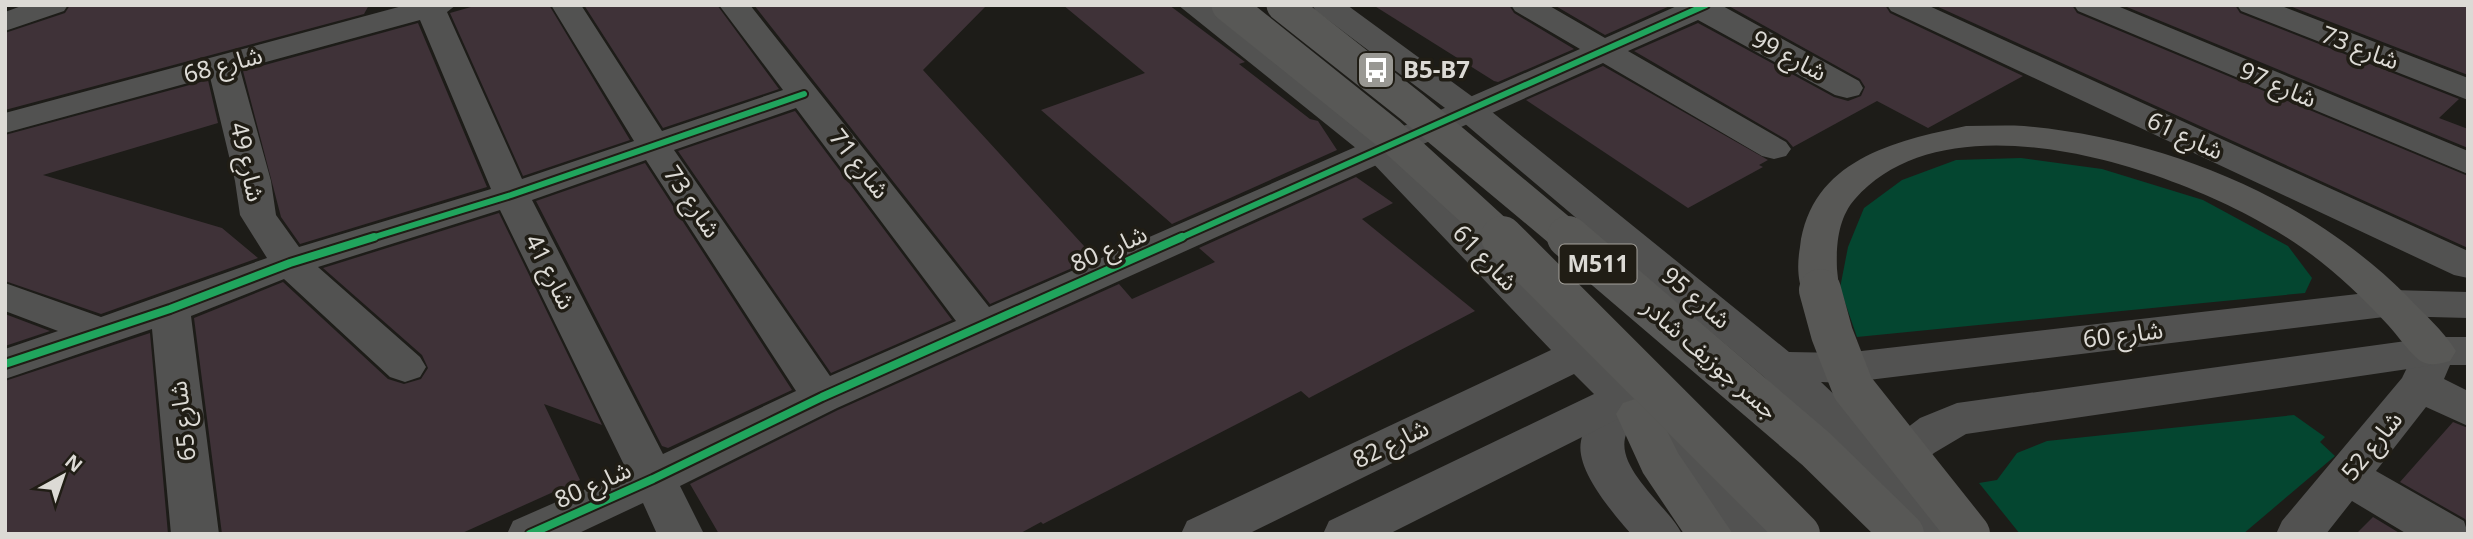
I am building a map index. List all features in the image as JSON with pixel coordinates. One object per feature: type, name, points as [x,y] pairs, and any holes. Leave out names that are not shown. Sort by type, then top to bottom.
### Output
[{"type":"highway","name":"M511","points":[[1228,5],[1440,179],[1612,343],[1799,534]]},
{"type":"highway","name":"جسر جوزيف شادر","points":[[1283,5],[1412,107],[1816,449],[1903,534]]},
{"type":"highway","points":[[1969,534],[1853,388],[1832,334],[1816,262],[1817,239],[1837,196],[1856,177],[1905,148],[1970,136],[2011,135],[2127,155],[2181,173],[2245,199],[2294,225],[2340,256],[2392,303],[2441,363]]},
{"type":"highway","points":[[1630,407],[1659,461],[1710,534]]},
{"type":"street","points":[[5,22],[53,5]]},
{"type":"street","name":"شارع 73","points":[[566,5],[655,147],[822,397]]},
{"type":"street","name":"شارع 71","points":[[733,5],[982,326]]},
{"type":"street","name":"شارع 61","points":[[1193,5],[1380,150],[1757,534]]},
{"type":"street","name":"شارع 95","points":[[1327,5],[1469,110],[1779,367],[1949,534]]},
{"type":"street","points":[[1526,5],[1774,149]]},
{"type":"street","name":"شارع 61","points":[[1902,5],[2468,266]]},
{"type":"street","name":"شارع 97","points":[[2089,5],[2468,164]]},
{"type":"street","name":"شارع 73","points":[[2252,5],[2468,90]]},
{"type":"street","name":"شارع 68","points":[[5,123],[434,6]]},
{"type":"street","name":"شارع 41","points":[[434,6],[512,195],[681,534]]},
{"type":"street","name":"شارع 80","points":[[530,534],[653,479],[822,397],[1700,6]]},
{"type":"street","name":"شارع 99","points":[[1700,6],[1847,88]]},
{"type":"street","name":"شارع 49","points":[[223,65],[253,181],[258,215],[290,262],[405,367]]},
{"type":"street","points":[[5,364],[170,309],[290,262],[512,195],[804,94]]},
{"type":"street","points":[[5,296],[100,332]]},
{"type":"street","name":"شارع 60","points":[[1779,367],[1844,368],[2392,303],[2468,305]]},
{"type":"street","name":"شارع 65","points":[[170,309],[195,534]]},
{"type":"street","name":"شارع 82","points":[[1204,534],[1578,354]]},
{"type":"street","points":[[1887,472],[1905,450],[1928,433],[1957,419],[2441,363],[2468,410]]},
{"type":"street","name":"شارع 52","points":[[2299,534],[2441,363]]},
{"type":"street","points":[[1346,534],[1559,428],[1630,407]]},
{"type":"street","points":[[1630,407],[1605,433],[1602,449],[1606,465],[1659,534]]},
{"type":"street","points":[[1355,462],[1395,509]]},
{"type":"street","points":[[2348,477],[2447,534]]},
{"type":"green space","points":[[2021,158],[2102,169],[2203,200],[2288,246],[2312,278],[2305,293],[1857,337],[1840,288],[1848,247],[1864,208],[1902,180],[1956,160]]},
{"type":"green space","points":[[2294,415],[2325,437],[2320,442],[2335,456],[2243,534],[2020,534],[1979,483],[1997,480],[2017,453],[2047,441]]},
{"type":"building","points":[[70,5],[369,5],[364,14],[5,110],[5,33],[65,13]]},
{"type":"building","points":[[478,5],[549,5],[630,140],[523,176],[450,13]]},
{"type":"building","points":[[584,5],[717,5],[779,89],[663,128]]},
{"type":"building","points":[[754,5],[987,5],[923,70],[1095,258],[990,304]]},
{"type":"building","points":[[1063,5],[1169,5],[1245,62],[1239,64],[1310,119],[1318,121],[1337,150],[1172,224],[1041,110],[1145,73]]},
{"type":"building","points":[[1373,5],[1509,5],[1514,13],[1574,49],[1498,82]]},
{"type":"building","points":[[1554,5],[1672,5],[1605,35]]},
{"type":"building","points":[[1727,5],[1885,5],[1890,13],[2023,76],[1928,128],[1877,101],[1793,147],[1787,140],[1634,51],[1698,23],[1834,97],[1848,101],[1861,96],[1865,87],[1860,79]]},
{"type":"building","points":[[1934,5],[2072,5],[2077,13],[2468,176],[2468,248]]},
{"type":"building","points":[[2122,5],[2235,5],[2240,13],[2459,99],[2439,118],[2468,129],[2468,148]]},
{"type":"building","points":[[2287,5],[2468,5],[2468,75]]},
{"type":"building","points":[[418,23],[487,187],[300,244],[281,217],[243,71]]},
{"type":"building","points":[[1603,66],[1768,160],[1759,165],[1763,167],[1688,208],[1526,100]]},
{"type":"building","points":[[208,80],[218,123],[43,175],[222,228],[258,258],[101,314],[5,281],[5,135]]},
{"type":"building","points":[[795,111],[952,320],[831,373],[678,151]]},
{"type":"building","points":[[645,163],[792,390],[668,448],[662,446],[536,201]]},
{"type":"building","points":[[1356,177],[1393,203],[1362,219],[1475,311],[1309,398],[1301,391],[1043,524],[1041,522],[1019,534],[719,534],[690,484],[838,410],[1119,284],[1132,299],[1215,262],[1199,248]]},
{"type":"building","points":[[499,213],[602,425],[544,404],[580,480],[460,534],[222,534],[194,318],[283,282],[388,379],[404,384],[421,379],[428,368],[422,355],[323,268]]},
{"type":"building","points":[[5,314],[50,331],[5,346]]},
{"type":"building","points":[[150,333],[168,534],[5,534],[5,381]]},
{"type":"building","points":[[2453,422],[2468,428],[2468,524],[2465,519],[2400,482]]},
{"type":"building","points":[[2373,517],[2401,534],[2356,534]]},
{"type":"cycle path","points":[[530,534],[653,479],[822,397],[1706,5]]},
{"type":"cycle path","points":[[5,364],[170,309],[290,263],[511,195],[804,94]]},
{"type":"place","name":"B5-B7","points":[[1376,70]]}]
